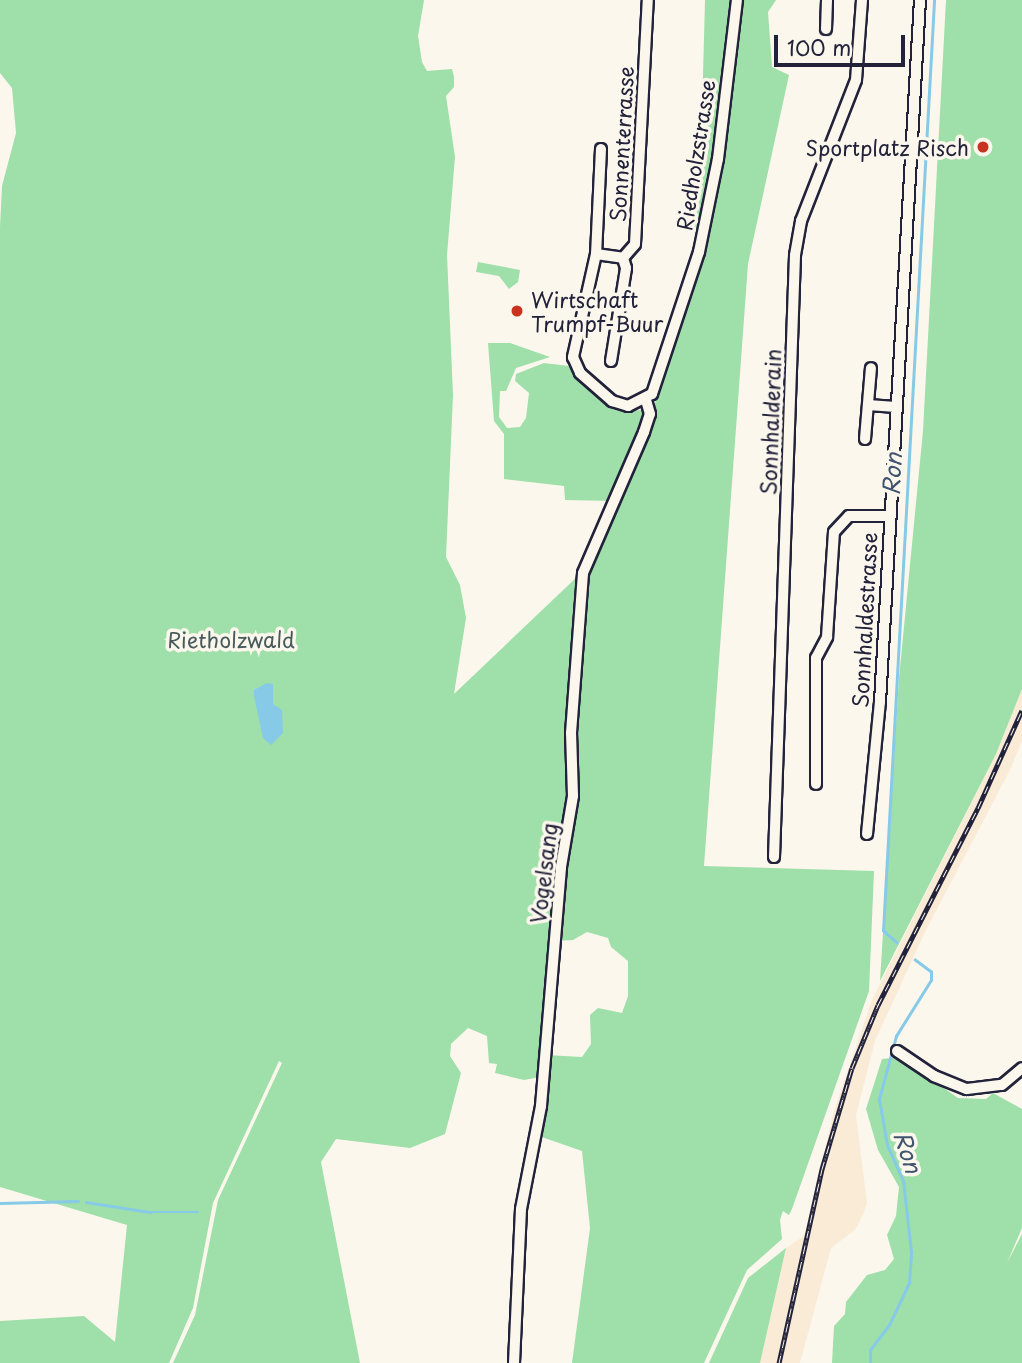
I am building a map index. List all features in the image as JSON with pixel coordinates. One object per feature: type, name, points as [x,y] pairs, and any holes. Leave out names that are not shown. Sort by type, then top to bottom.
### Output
[{"type":"street","name":"Sonnenterrasse","points":[[623,258],[635,244],[648,0]]},
{"type":"street","name":"Riedholzstrasse","points":[[646,400],[699,252],[718,159],[737,0]]},
{"type":"street","points":[[826,29],[827,0]]},
{"type":"street","name":"Sonnhalderain","points":[[774,856],[794,255],[801,221],[856,80],[862,0]]},
{"type":"street","name":"Sonnhaldestrasse","points":[[867,834],[920,0]]},
{"type":"street","points":[[601,149],[596,254],[574,363],[612,401],[628,406],[646,400]]},
{"type":"street","points":[[596,254],[623,258],[626,268],[611,361]]},
{"type":"street","points":[[865,439],[871,368]]},
{"type":"street","name":"Vogelsang","points":[[514,1363],[521,1209],[541,1107],[561,867],[573,796],[571,733],[582,584],[644,432],[650,414],[646,400]]},
{"type":"street","points":[[868,405],[896,407]]},
{"type":"street","points":[[816,784],[816,658],[827,637],[834,532],[849,516],[889,516]]},
{"type":"street","points":[[897,1051],[934,1076],[967,1090],[1002,1085],[1022,1068]]},
{"type":"shaded area","points":[[1022,689],[1022,741],[1011,768],[925,932],[875,1041],[856,1115],[867,1203],[863,1215],[855,1230],[831,1248],[800,1363],[760,1363],[786,1248],[804,1236],[834,1111],[872,1000],[996,754]]},
{"type":"green space","name":"Rietholzwald","points":[[0,0],[424,0],[418,36],[422,62],[427,71],[452,69],[454,87],[446,96],[455,157],[447,255],[453,395],[446,557],[460,585],[466,618],[454,694],[579,575],[572,771],[540,1077],[524,1080],[495,1073],[497,1064],[489,1063],[487,1036],[468,1028],[451,1044],[450,1056],[461,1073],[445,1134],[410,1148],[336,1139],[321,1162],[360,1363],[173,1363],[195,1315],[218,1200],[282,1063],[279,1061],[213,1203],[193,1308],[169,1363],[0,1363],[0,1321],[84,1316],[115,1342],[127,1225],[0,1187],[0,227],[2,186],[16,133],[12,88],[0,73]]},
{"type":"green space","points":[[705,0],[776,0],[768,12],[772,67],[789,75],[748,264],[704,866],[874,871],[869,991],[792,1209],[789,1215],[783,1211],[780,1220],[782,1239],[747,1270],[704,1363],[572,1363],[590,1228],[582,1151],[536,1135],[546,1055],[582,1057],[591,1044],[590,1015],[598,1008],[622,1013],[628,996],[628,961],[611,947],[608,938],[587,932],[573,940],[555,941],[583,583],[654,411],[660,373],[702,251],[691,211],[702,113]]},
{"type":"green space","points":[[946,0],[1022,0],[1022,689],[996,754],[880,981],[899,678],[923,431]]},
{"type":"green space","points":[[478,262],[520,270],[518,282],[509,289],[499,276],[476,272]]},
{"type":"green space","points":[[488,343],[510,343],[550,357],[516,368],[506,391],[500,391],[499,417],[507,428],[520,427],[526,418],[529,393],[515,381],[516,374],[544,363],[569,366],[623,409],[648,411],[614,501],[565,500],[564,486],[504,479],[504,434],[494,421]]},
{"type":"green space","points":[[900,1057],[958,1098],[986,1099],[993,1093],[1022,1109],[1022,1228],[1007,1263],[1022,1234],[1022,1363],[832,1363],[834,1326],[845,1314],[846,1302],[867,1275],[885,1270],[894,1259],[887,1235],[896,1216],[899,1187],[878,1150],[866,1109],[882,1059]]},
{"type":"green space","points":[[786,1248],[760,1363],[709,1363],[748,1278]]},
{"type":"water","points":[[267,683],[273,684],[273,704],[282,710],[283,733],[271,745],[263,738],[254,696],[254,690]]},
{"type":"waterway","name":"Ron","points":[[897,943],[883,931],[934,0]]},
{"type":"waterway","name":"Ron","points":[[870,1363],[870,1350],[889,1325],[909,1283],[911,1252],[903,1181],[887,1145],[879,1099],[896,1036],[931,980],[931,972],[915,960]]},
{"type":"waterway","points":[[0,1203],[78,1201]]},
{"type":"waterway","points":[[86,1202],[150,1212],[198,1212]]},
{"type":"railway","points":[[779,1363],[822,1169],[852,1068],[878,1005],[978,808],[1022,710]]},
{"type":"place","name":"Sportplatz Risch","points":[[983,147]]},
{"type":"place","name":"Wirtschaft Trumpf-Buur","points":[[517,311]]}]
